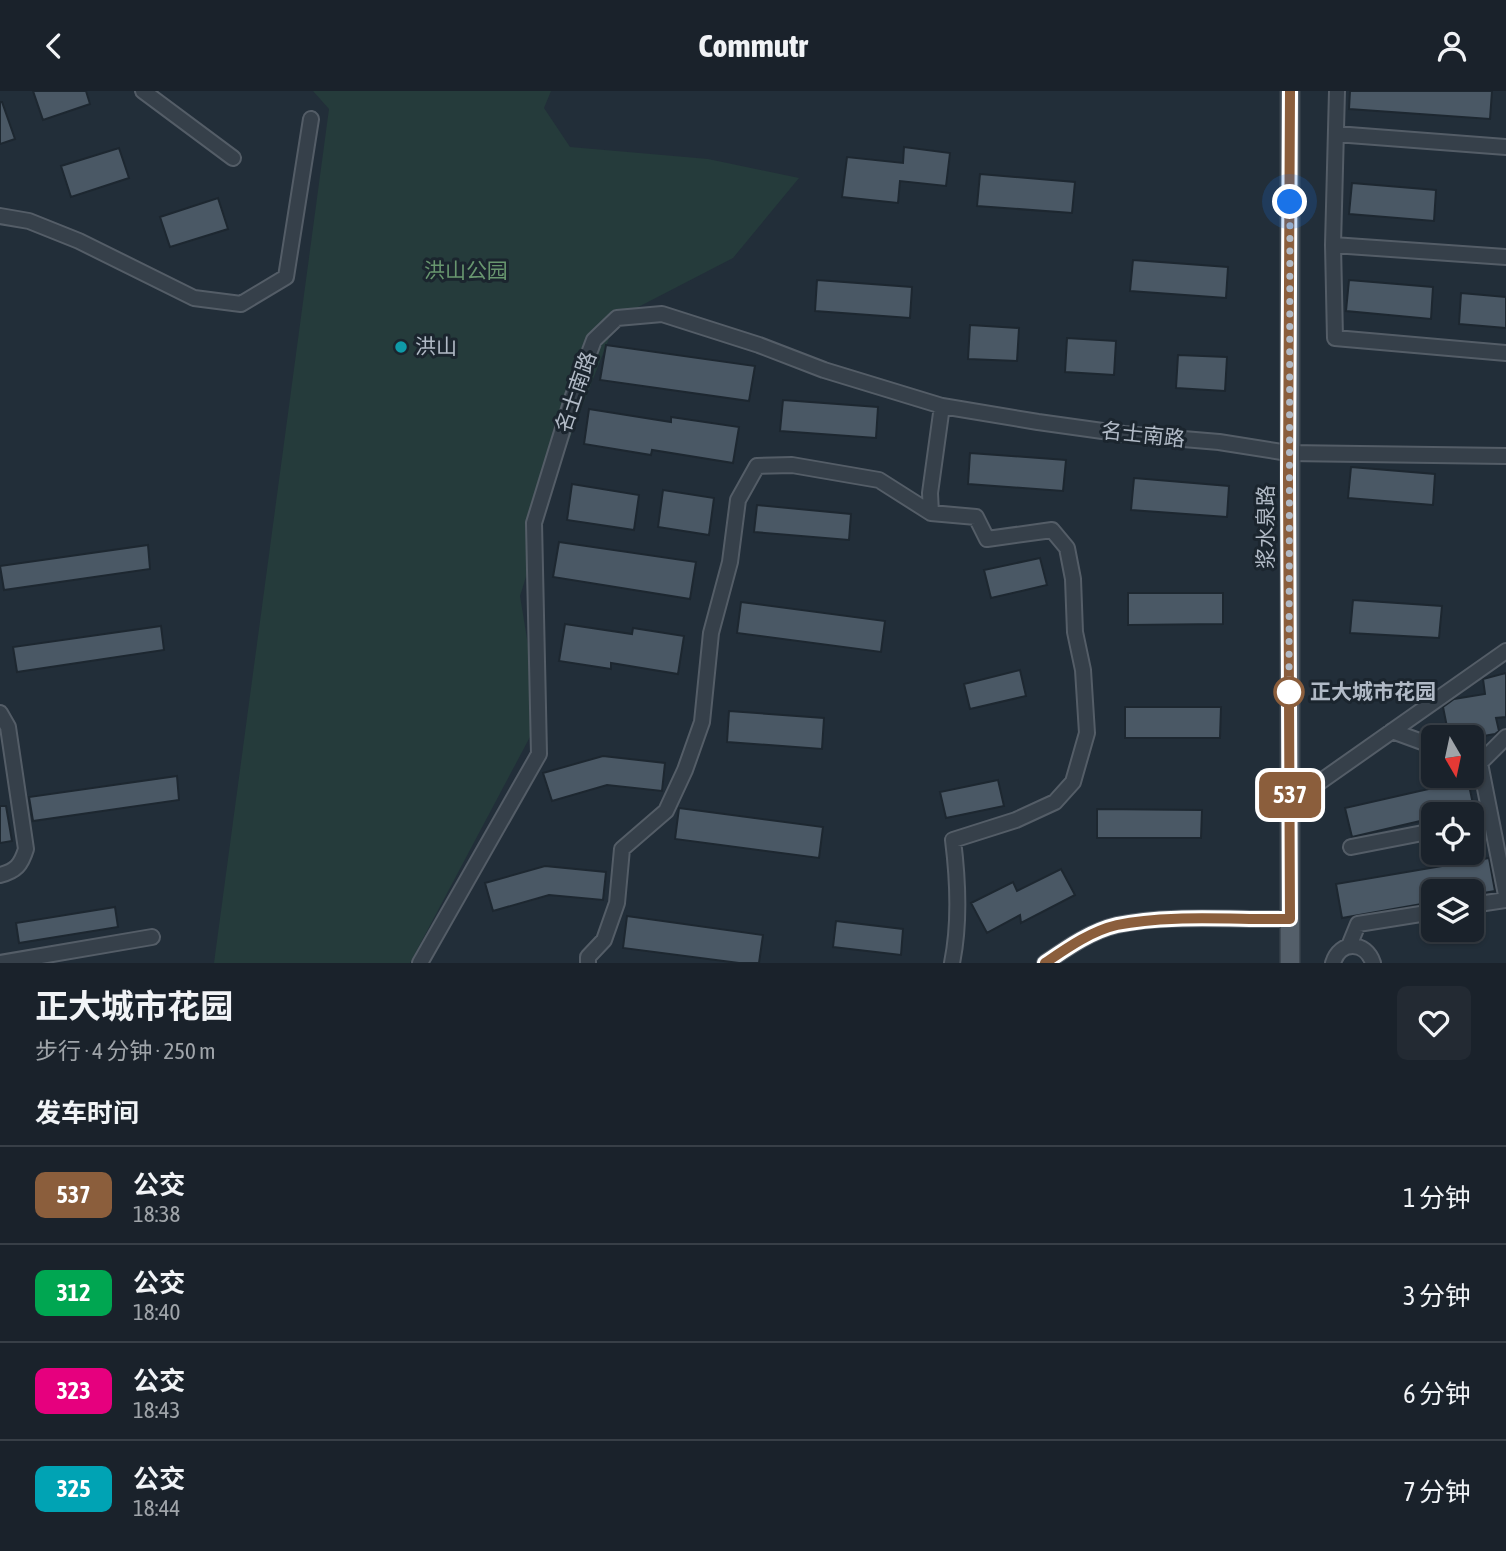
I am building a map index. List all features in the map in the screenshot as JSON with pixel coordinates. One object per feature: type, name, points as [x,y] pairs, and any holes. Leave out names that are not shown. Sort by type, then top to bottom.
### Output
[{"type":"main road","name":"浆水泉路","points":[[1290,91],[1290,963]]},
{"type":"street","points":[[143,91],[233,158]]},
{"type":"street","points":[[1336,91],[1333,245],[1335,338],[1506,353]]},
{"type":"street","points":[[0,216],[29,221],[79,241],[194,298],[241,304],[286,277],[311,119]]},
{"type":"street","points":[[1336,134],[1506,147]]},
{"type":"street","points":[[1333,245],[1506,257]]},
{"type":"street","name":"名士南路","points":[[420,963],[539,754],[534,523],[573,396],[594,340],[617,318],[662,314],[759,345],[824,370],[942,406],[1038,422],[1124,434],[1219,442],[1288,453],[1506,456]]},
{"type":"street","points":[[931,513],[930,493],[942,406]]},
{"type":"street","points":[[588,963],[588,957],[604,940],[617,903],[622,849],[666,811],[702,722],[711,633],[730,562],[738,500],[757,466],[792,465],[879,480],[931,513],[975,517],[987,539],[1052,530],[1067,548],[1073,579],[1075,632],[1083,670],[1087,733],[1073,782],[1055,802],[1016,820],[953,840],[957,871],[955,948],[952,963]]},
{"type":"street","points":[[1290,803],[1506,651]]},
{"type":"street","points":[[0,713],[8,727],[26,849],[22,863],[12,872],[0,875]]},
{"type":"street","points":[[1392,731],[1421,742]]},
{"type":"street","points":[[1484,755],[1506,737]]},
{"type":"street","points":[[1484,787],[1497,828],[1506,897],[1484,902]]},
{"type":"street","points":[[1351,847],[1421,833]]},
{"type":"street","points":[[1349,946],[1358,924],[1421,914]]},
{"type":"street","points":[[1045,963],[1075,943],[1115,925],[1164,920],[1290,919]]},
{"type":"street","points":[[0,963],[152,937]]},
{"type":"street","points":[[1333,963],[1338,953],[1349,946],[1367,951],[1373,963]]},
{"type":"green space","name":"洪山公园","points":[[313,91],[551,91],[544,108],[570,147],[708,159],[799,178],[733,258],[617,318],[566,448],[520,596],[540,718],[410,963],[214,963],[329,109]]},
{"type":"building","points":[[33,91],[86,91],[90,104],[43,120]]},
{"type":"building","points":[[1350,91],[1492,91],[1490,119],[1349,109]]},
{"type":"building","points":[[0,102],[15,139],[0,144]]},
{"type":"building","points":[[904,147],[950,153],[946,186],[900,181],[898,203],[842,197],[847,157],[903,163]]},
{"type":"building","points":[[119,148],[129,178],[71,197],[61,166]]},
{"type":"building","points":[[980,174],[1075,182],[1072,213],[977,206]]},
{"type":"building","points":[[1352,183],[1436,190],[1434,221],[1349,214]]},
{"type":"building","points":[[218,198],[228,229],[170,247],[160,217]]},
{"type":"building","points":[[1133,260],[1228,267],[1226,298],[1130,291]]},
{"type":"building","points":[[817,280],[912,287],[910,318],[815,311]]},
{"type":"building","points":[[1349,280],[1433,287],[1431,319],[1346,311]]},
{"type":"building","points":[[1461,293],[1506,297],[1506,328],[1459,324]]},
{"type":"building","points":[[970,325],[1019,328],[1017,361],[968,359]]},
{"type":"building","points":[[1067,338],[1116,341],[1114,375],[1065,372]]},
{"type":"building","points":[[606,345],[755,366],[749,401],[600,380]]},
{"type":"building","points":[[1178,355],[1227,357],[1225,391],[1176,388]]},
{"type":"building","points":[[783,400],[878,407],[876,438],[780,431]]},
{"type":"building","points":[[589,409],[671,422],[671,417],[739,427],[733,463],[652,450],[651,455],[584,444]]},
{"type":"building","points":[[970,453],[1066,460],[1063,491],[968,484]]},
{"type":"building","points":[[1351,467],[1435,474],[1433,505],[1348,498]]},
{"type":"building","points":[[1134,478],[1229,486],[1227,517],[1131,510]]},
{"type":"building","points":[[572,484],[639,495],[634,530],[567,520]]},
{"type":"building","points":[[663,490],[714,498],[709,535],[658,527]]},
{"type":"building","points":[[757,505],[851,514],[849,540],[754,532]]},
{"type":"building","points":[[559,542],[696,562],[690,599],[553,577]]},
{"type":"building","points":[[148,545],[150,569],[4,590],[0,566]]},
{"type":"building","points":[[1040,558],[1047,585],[991,598],[984,570]]},
{"type":"building","points":[[1128,593],[1223,593],[1223,624],[1128,625]]},
{"type":"building","points":[[1353,600],[1442,606],[1439,638],[1350,633]]},
{"type":"building","points":[[741,602],[885,621],[881,652],[737,633]]},
{"type":"building","points":[[565,624],[632,634],[633,628],[684,636],[678,674],[611,663],[611,669],[559,661]]},
{"type":"building","points":[[161,626],[164,650],[17,672],[13,647]]},
{"type":"building","points":[[1020,670],[1026,696],[970,709],[964,684]]},
{"type":"building","points":[[1506,673],[1506,717],[1496,718],[1499,731],[1484,736],[1484,725],[1447,725],[1443,707],[1454,699],[1485,694],[1483,679]]},
{"type":"building","points":[[1125,707],[1221,707],[1220,738],[1125,738]]},
{"type":"building","points":[[729,711],[824,718],[822,749],[727,742]]},
{"type":"building","points":[[603,756],[665,763],[662,791],[607,785],[552,801],[543,773]]},
{"type":"building","points":[[177,776],[179,800],[33,821],[29,797]]},
{"type":"building","points":[[998,780],[1004,806],[946,818],[940,792]]},
{"type":"building","points":[[1433,788],[1470,788],[1473,802],[1421,802],[1421,821],[1352,837],[1345,808]]},
{"type":"building","points":[[0,806],[6,806],[12,841],[0,843]]},
{"type":"building","points":[[679,808],[823,827],[819,858],[675,839]]},
{"type":"building","points":[[1097,809],[1202,810],[1201,838],[1097,838]]},
{"type":"building","points":[[1489,858],[1495,891],[1484,893],[1484,879],[1421,879],[1421,904],[1342,918],[1336,884],[1448,865],[1484,865],[1484,859]]},
{"type":"building","points":[[545,866],[606,872],[603,900],[549,895],[493,911],[485,883]]},
{"type":"building","points":[[1061,869],[1075,895],[1021,923],[1020,915],[987,933],[971,903],[1013,882],[1017,891]]},
{"type":"building","points":[[115,907],[118,927],[19,943],[16,923]]},
{"type":"building","points":[[627,916],[763,935],[759,963],[739,963],[623,948]]},
{"type":"building","points":[[836,921],[903,929],[901,955],[833,947]]},
{"type":"bus line","name":"537","points":[[1045,963],[1075,943],[1115,925],[1164,920],[1290,919],[1290,91]]},
{"type":"place","name":"洪山","points":[[401,347]]},
{"type":"place","name":"正大城市花园","points":[[1289,692]]},
{"type":"route","points":[[1289,692],[1290,202]]}]
